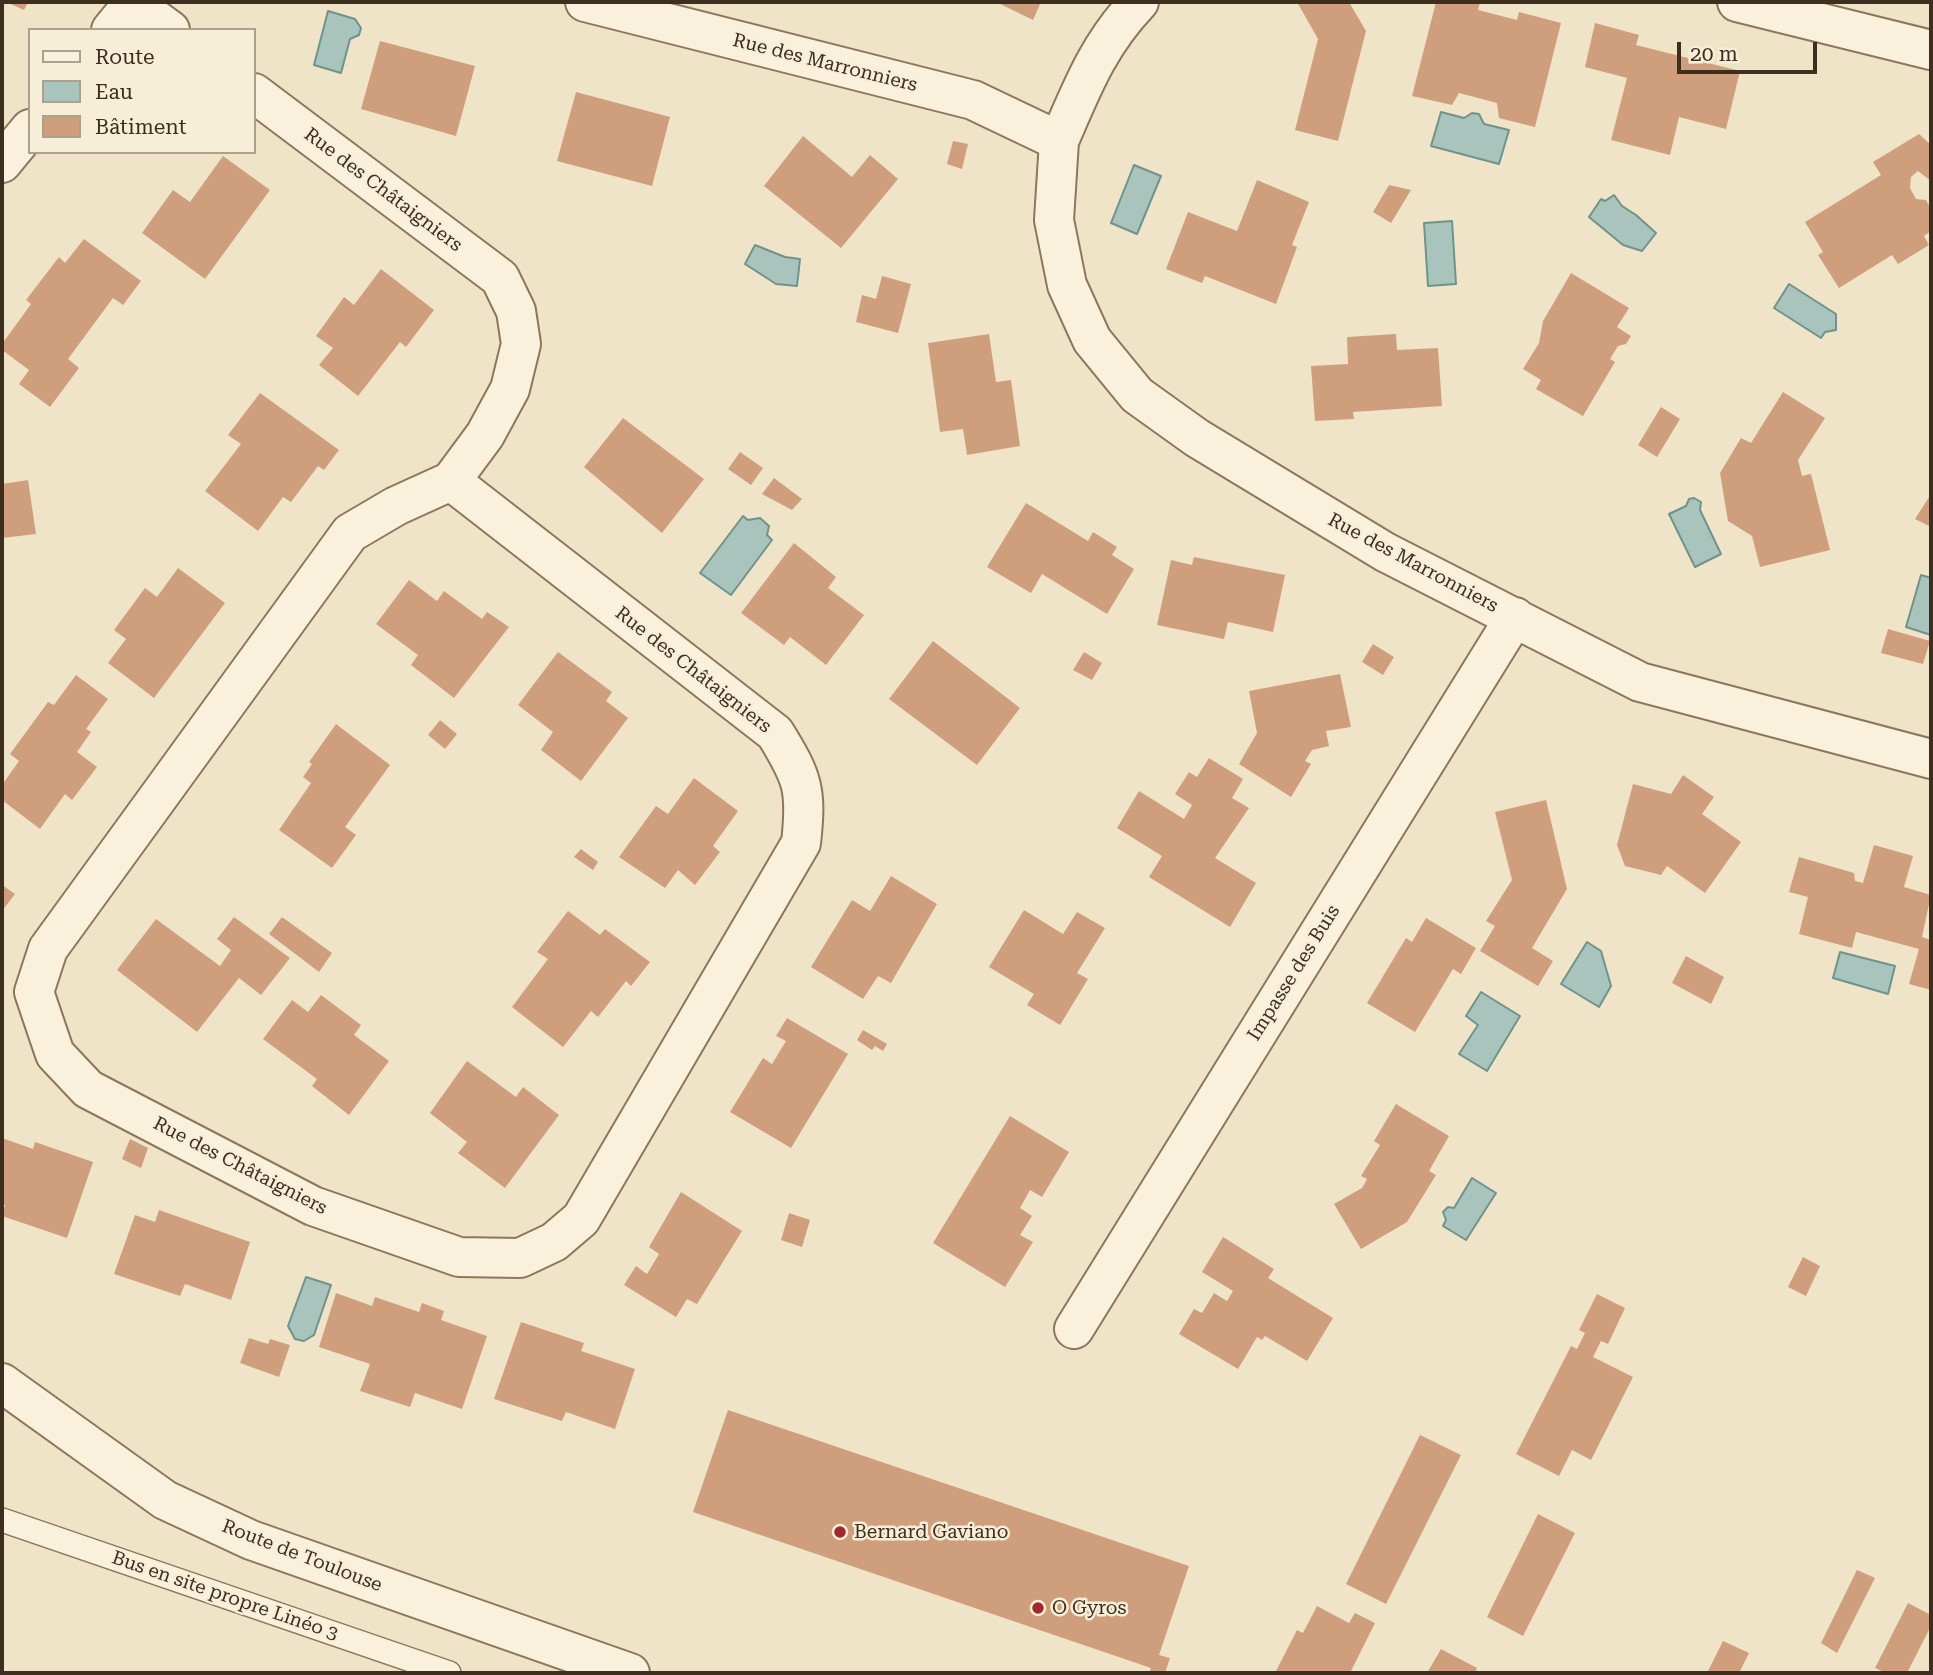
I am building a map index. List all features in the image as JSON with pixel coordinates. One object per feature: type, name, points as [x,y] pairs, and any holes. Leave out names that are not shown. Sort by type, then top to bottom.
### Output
[{"type":"street","name":"Rue des Marronniers","points":[[585,2],[973,100],[1059,141]]},
{"type":"street","name":"Rue des Marronniers","points":[[1139,2],[1119,23],[1093,62],[1059,141],[1054,220],[1067,285],[1092,340],[1138,395],[1197,438],[1385,552],[1640,682],[1931,759]]},
{"type":"street","points":[[1737,2],[1931,50]]},
{"type":"street","points":[[126,11],[165,28]]},
{"type":"street","name":"Rue des Châtaigniers","points":[[256,95],[500,278],[516,311],[521,344],[510,389],[485,435],[451,481],[396,506],[350,533],[48,949],[34,992],[55,1054],[88,1089],[313,1206],[459,1257],[520,1258],[554,1242],[581,1219],[802,843],[806,800],[797,768],[775,733],[451,481]]},
{"type":"street","points":[[2,163],[28,131]]},
{"type":"street","name":"Impasse des Buis","points":[[1074,1329],[1515,617]]},
{"type":"street","name":"Route de Toulouse","points":[[2,1383],[165,1500],[251,1540],[630,1673]]},
{"type":"lane","name":"Bus en site propre Linéo 3","points":[[2,1520],[449,1673]]},
{"type":"water","points":[[328,11],[355,19],[361,28],[359,35],[350,39],[341,73],[314,65]]},
{"type":"water","points":[[1441,112],[1464,118],[1472,113],[1479,114],[1484,124],[1509,130],[1499,164],[1431,146]]},
{"type":"water","points":[[1134,165],[1161,176],[1137,234],[1111,223]]},
{"type":"water","points":[[1614,195],[1622,206],[1656,233],[1642,251],[1623,245],[1589,217],[1601,199],[1605,201]]},
{"type":"water","points":[[1452,221],[1456,284],[1428,286],[1424,223]]},
{"type":"water","points":[[755,245],[785,257],[800,259],[797,286],[776,284],[745,264]]},
{"type":"water","points":[[1789,284],[1836,314],[1836,330],[1825,332],[1821,338],[1774,308]]},
{"type":"water","points":[[1694,498],[1701,502],[1700,510],[1721,554],[1695,567],[1669,514],[1686,506],[1689,499]]},
{"type":"water","points":[[743,516],[748,520],[760,518],[769,526],[767,535],[772,540],[731,595],[700,573]]},
{"type":"water","points":[[1921,575],[1931,578],[1931,635],[1906,627]]},
{"type":"water","points":[[1587,942],[1601,951],[1611,986],[1599,1007],[1561,984]]},
{"type":"water","points":[[1840,952],[1895,966],[1888,994],[1833,978]]},
{"type":"water","points":[[1481,992],[1520,1016],[1487,1071],[1459,1054],[1478,1025],[1466,1016]]},
{"type":"water","points":[[1472,1178],[1496,1193],[1466,1240],[1443,1226],[1446,1220],[1443,1212],[1448,1207],[1454,1208]]},
{"type":"water","points":[[306,1277],[331,1285],[314,1335],[304,1341],[295,1339],[288,1326]]},
{"type":"building","points":[[6,2],[28,2],[24,10]]},
{"type":"building","points":[[996,2],[1041,2],[1033,20]]},
{"type":"building","points":[[1297,2],[1349,2],[1366,31],[1338,141],[1295,130],[1318,39]]},
{"type":"building","points":[[1436,2],[1480,2],[1478,10],[1517,20],[1519,12],[1561,23],[1535,127],[1499,118],[1497,103],[1459,93],[1452,105],[1412,96]]},
{"type":"building","points":[[1595,23],[1639,35],[1636,45],[1740,71],[1726,129],[1679,117],[1670,155],[1611,140],[1627,78],[1585,67]]},
{"type":"building","points":[[380,41],[475,66],[456,136],[361,109]]},
{"type":"building","points":[[576,92],[670,117],[652,186],[557,161]]},
{"type":"building","points":[[1919,134],[1931,145],[1931,181],[1918,171],[1911,177],[1910,188],[1916,199],[1926,200],[1931,209],[1931,231],[1924,236],[1929,245],[1898,264],[1892,255],[1839,288],[1818,255],[1823,252],[1805,222],[1881,175],[1873,162]]},
{"type":"building","points":[[803,136],[852,177],[870,155],[898,179],[841,248],[764,186]]},
{"type":"building","points":[[953,141],[968,144],[962,169],[947,164]]},
{"type":"building","points":[[223,156],[270,190],[205,279],[142,233],[173,190],[190,202]]},
{"type":"building","points":[[1257,180],[1309,202],[1292,245],[1297,247],[1276,304],[1205,276],[1202,283],[1166,269],[1188,212],[1237,231]]},
{"type":"building","points":[[1389,185],[1411,190],[1391,223],[1373,212]]},
{"type":"building","points":[[84,239],[141,281],[123,305],[113,298],[68,359],[79,368],[50,407],[19,384],[29,370],[2,350],[2,344],[31,304],[26,300],[59,257],[65,263]]},
{"type":"building","points":[[381,269],[434,310],[406,347],[400,342],[358,396],[319,365],[333,348],[316,336],[344,297],[354,305]]},
{"type":"building","points":[[1571,273],[1629,308],[1617,327],[1631,336],[1626,344],[1618,346],[1610,359],[1615,362],[1583,416],[1536,389],[1541,380],[1523,369],[1539,343],[1543,321]]},
{"type":"building","points":[[882,276],[911,284],[898,333],[856,322],[862,295],[876,299]]},
{"type":"building","points":[[989,334],[996,382],[1011,380],[1020,446],[967,455],[963,429],[940,432],[928,343]]},
{"type":"building","points":[[1396,334],[1397,350],[1438,348],[1442,406],[1353,412],[1354,419],[1315,421],[1311,366],[1348,364],[1347,337]]},
{"type":"building","points":[[1783,392],[1825,418],[1798,460],[1802,476],[1811,474],[1830,550],[1760,567],[1752,536],[1728,521],[1720,473],[1741,438],[1751,443]]},
{"type":"building","points":[[260,393],[339,450],[324,470],[318,466],[291,502],[283,497],[258,531],[205,491],[241,444],[228,435]]},
{"type":"building","points":[[1661,407],[1680,419],[1657,457],[1638,445]]},
{"type":"building","points":[[623,418],[704,479],[662,533],[584,467]]},
{"type":"building","points":[[740,452],[763,468],[751,485],[728,469]]},
{"type":"building","points":[[774,478],[802,499],[792,510],[762,494]]},
{"type":"building","points":[[28,480],[36,534],[2,538],[2,484]]},
{"type":"building","points":[[1931,494],[1931,527],[1915,519]]},
{"type":"building","points":[[1026,503],[1088,541],[1093,532],[1117,547],[1112,555],[1134,569],[1107,614],[1042,574],[1031,593],[987,567]]},
{"type":"building","points":[[794,543],[836,577],[828,588],[864,615],[826,665],[790,637],[784,645],[741,613]]},
{"type":"building","points":[[1194,557],[1285,575],[1273,632],[1228,622],[1224,639],[1157,625],[1171,560],[1192,565]]},
{"type":"building","points":[[178,568],[225,603],[154,698],[108,663],[126,639],[114,630],[145,588],[157,597]]},
{"type":"building","points":[[409,580],[437,601],[444,591],[482,619],[487,612],[509,627],[454,698],[411,665],[418,655],[376,624]]},
{"type":"building","points":[[1888,629],[1930,641],[1923,664],[1881,653]]},
{"type":"building","points":[[933,641],[1020,708],[977,765],[889,699]]},
{"type":"building","points":[[1373,644],[1394,657],[1383,675],[1362,662]]},
{"type":"building","points":[[558,652],[612,692],[606,701],[628,718],[581,781],[541,750],[553,732],[518,705]]},
{"type":"building","points":[[1084,652],[1102,663],[1092,680],[1073,670]]},
{"type":"building","points":[[1340,674],[1351,727],[1326,731],[1329,746],[1312,750],[1305,761],[1311,764],[1291,797],[1239,764],[1257,733],[1249,691]]},
{"type":"building","points":[[76,675],[108,699],[86,729],[91,732],[77,752],[97,767],[72,800],[65,794],[40,829],[2,800],[2,785],[19,761],[10,754],[48,702],[54,705]]},
{"type":"building","points":[[440,720],[457,734],[445,749],[428,735]]},
{"type":"building","points":[[336,724],[390,765],[345,827],[356,835],[332,868],[279,830],[311,783],[303,777],[312,764],[309,762]]},
{"type":"building","points":[[1209,758],[1243,779],[1232,798],[1249,808],[1215,858],[1256,883],[1230,927],[1149,877],[1162,856],[1117,828],[1139,791],[1184,819],[1192,805],[1175,794],[1189,772],[1197,777]]},
{"type":"building","points":[[1683,775],[1714,797],[1702,814],[1741,842],[1705,893],[1667,866],[1661,875],[1625,866],[1617,845],[1633,784],[1671,794]]},
{"type":"building","points":[[694,778],[738,811],[713,846],[720,852],[695,885],[678,870],[665,888],[619,857],[656,806],[668,814]]},
{"type":"building","points":[[1546,800],[1567,889],[1532,948],[1553,961],[1538,986],[1480,951],[1495,926],[1486,921],[1512,880],[1495,812]]},
{"type":"building","points":[[1874,845],[1913,856],[1904,887],[1931,895],[1922,937],[1931,940],[1931,990],[1909,984],[1919,949],[1856,932],[1852,948],[1799,934],[1808,897],[1789,892],[1799,857],[1854,873],[1855,881],[1863,883]]},
{"type":"building","points":[[581,849],[598,862],[593,870],[574,857]]},
{"type":"building","points":[[891,876],[937,904],[891,983],[878,976],[863,999],[811,967],[852,900],[870,911]]},
{"type":"building","points":[[2,885],[15,894],[2,911]]},
{"type":"building","points":[[1024,910],[1063,934],[1077,912],[1105,928],[1077,973],[1088,979],[1060,1025],[1027,1005],[1034,994],[989,967]]},
{"type":"building","points":[[568,911],[600,935],[605,929],[650,962],[631,986],[626,981],[598,1017],[591,1011],[563,1047],[512,1007],[548,959],[537,952]]},
{"type":"building","points":[[234,917],[290,958],[261,995],[239,978],[197,1032],[117,970],[156,919],[220,966],[231,950],[217,939]]},
{"type":"building","points":[[282,917],[332,953],[319,972],[269,934]]},
{"type":"building","points":[[1426,918],[1476,948],[1461,974],[1453,969],[1415,1032],[1367,1003],[1406,938],[1412,942]]},
{"type":"building","points":[[1686,956],[1724,977],[1711,1004],[1672,983]]},
{"type":"building","points":[[321,995],[361,1025],[354,1035],[389,1061],[349,1115],[312,1086],[317,1079],[263,1039],[292,1000],[308,1012]]},
{"type":"building","points":[[787,1018],[848,1054],[791,1148],[730,1112],[763,1058],[772,1064],[786,1041],[776,1036]]},
{"type":"building","points":[[863,1030],[887,1044],[883,1051],[875,1046],[872,1050],[857,1040]]},
{"type":"building","points":[[467,1061],[516,1097],[523,1087],[559,1115],[505,1188],[458,1153],[467,1142],[430,1113]]},
{"type":"building","points":[[1396,1104],[1449,1136],[1429,1171],[1436,1175],[1407,1222],[1361,1249],[1334,1204],[1362,1188],[1367,1179],[1361,1176],[1380,1145],[1374,1141]]},
{"type":"building","points":[[1010,1116],[1069,1152],[1042,1197],[1030,1190],[1020,1208],[1032,1216],[1020,1235],[1033,1242],[1005,1287],[933,1243]]},
{"type":"building","points":[[2,1138],[33,1149],[35,1142],[93,1162],[67,1238],[2,1216],[5,1205],[2,1204]]},
{"type":"building","points":[[130,1139],[148,1148],[141,1168],[122,1159]]},
{"type":"building","points":[[681,1192],[742,1231],[697,1304],[687,1299],[676,1317],[624,1285],[636,1266],[647,1274],[659,1254],[649,1247]]},
{"type":"building","points":[[159,1210],[250,1242],[231,1300],[185,1284],[180,1296],[114,1274],[135,1215],[155,1222]]},
{"type":"building","points":[[789,1213],[810,1220],[802,1247],[781,1240]]},
{"type":"building","points":[[1223,1237],[1274,1269],[1268,1278],[1333,1318],[1307,1361],[1265,1336],[1262,1340],[1257,1337],[1238,1369],[1179,1334],[1194,1309],[1202,1313],[1214,1293],[1227,1301],[1233,1291],[1202,1272]]},
{"type":"building","points":[[1803,1257],[1820,1266],[1806,1296],[1788,1287]]},
{"type":"building","points":[[336,1293],[372,1306],[375,1297],[419,1312],[422,1303],[444,1311],[441,1320],[487,1336],[462,1409],[415,1393],[410,1407],[360,1391],[370,1364],[319,1347]]},
{"type":"building","points":[[1597,1294],[1625,1308],[1608,1344],[1601,1341],[1593,1357],[1633,1377],[1591,1460],[1572,1450],[1559,1476],[1516,1454],[1571,1346],[1577,1349],[1585,1333],[1579,1330]]},
{"type":"building","points":[[521,1322],[584,1343],[581,1351],[635,1369],[615,1429],[566,1412],[562,1421],[494,1399]]},
{"type":"building","points":[[249,1338],[268,1344],[270,1339],[290,1345],[279,1377],[240,1363]]},
{"type":"building","points":[[728,1410],[1189,1566],[1159,1655],[1170,1658],[1165,1673],[1149,1673],[1151,1668],[693,1512]]},
{"type":"building","points":[[1420,1435],[1461,1455],[1386,1604],[1346,1584]]},
{"type":"building","points":[[1538,1514],[1575,1533],[1523,1636],[1487,1617]]},
{"type":"building","points":[[1857,1570],[1875,1578],[1837,1653],[1821,1643]]},
{"type":"building","points":[[1908,1603],[1931,1615],[1931,1626],[1907,1673],[1886,1673],[1875,1668]]},
{"type":"building","points":[[1317,1606],[1349,1623],[1355,1613],[1375,1623],[1350,1673],[1275,1673],[1297,1630],[1303,1633]]},
{"type":"building","points":[[1723,1641],[1749,1653],[1739,1673],[1707,1673]]},
{"type":"building","points":[[1441,1649],[1477,1668],[1475,1673],[1427,1673]]},
{"type":"place","name":"Bernard Gaviano","points":[[840,1532]]},
{"type":"place","name":"O Gyros","points":[[1038,1608]]}]
